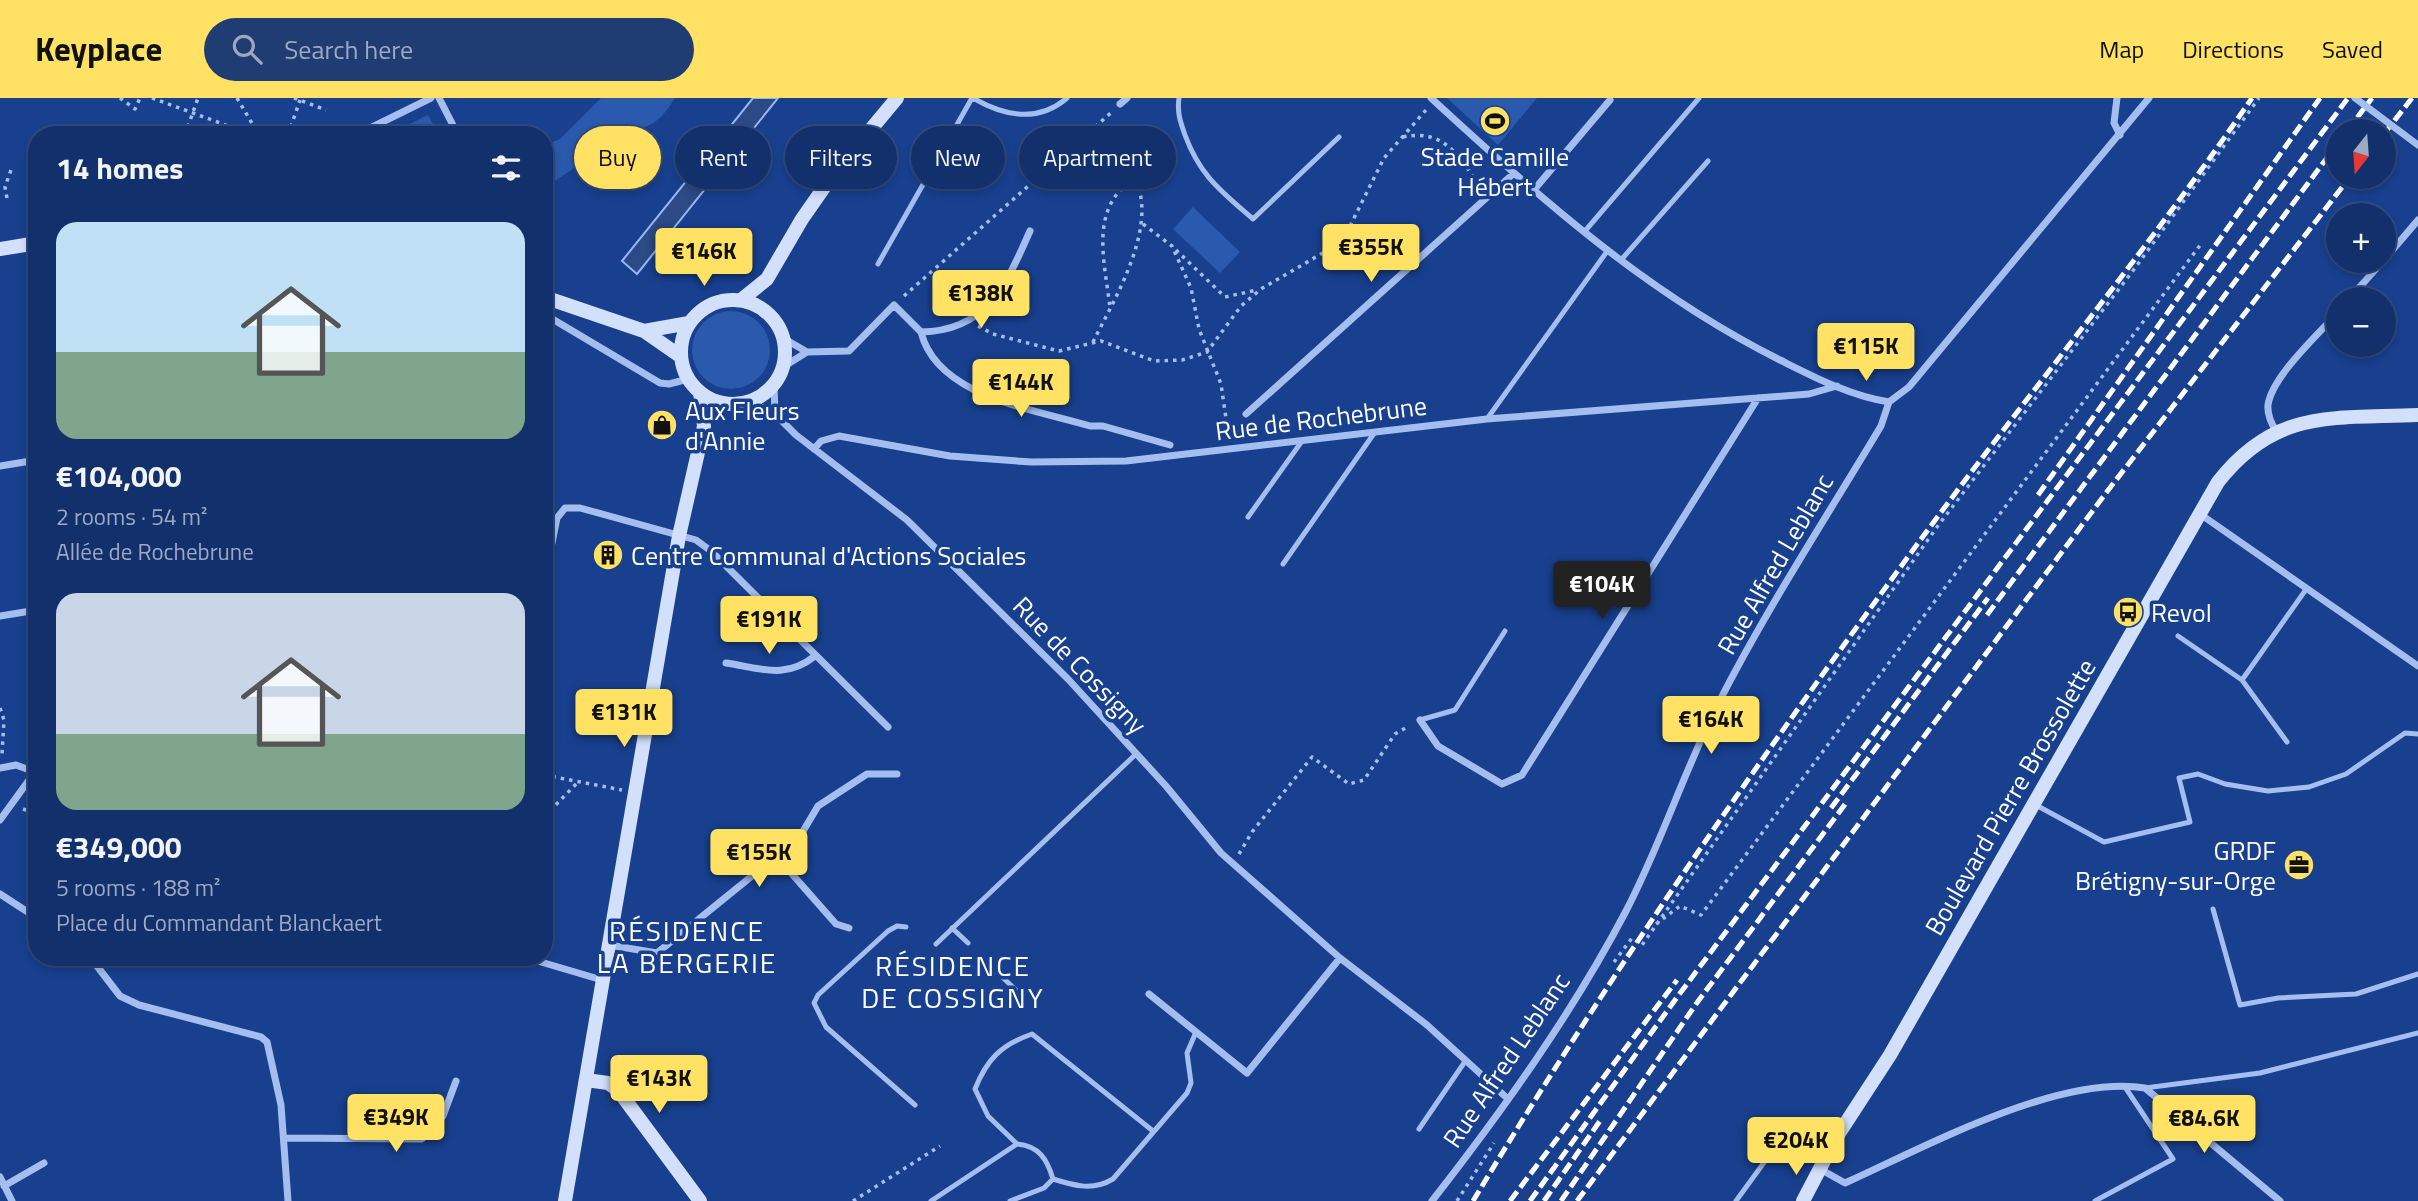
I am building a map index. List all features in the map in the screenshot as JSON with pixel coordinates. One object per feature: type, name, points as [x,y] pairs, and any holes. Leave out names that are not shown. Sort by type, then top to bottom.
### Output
[{"type":"street","points":[[374,126],[431,98]]},
{"type":"street","points":[[439,98],[453,126]]},
{"type":"street","points":[[741,300],[765,281],[832,176],[897,98]]},
{"type":"street","points":[[1120,104],[1126,98]]},
{"type":"street","points":[[2117,98],[2114,123],[2120,135]]},
{"type":"street","name":"Rue Alfred Leblanc","points":[[1432,1201],[1508,1099],[1596,965],[1627,909],[1718,705],[1778,596],[1881,426],[1889,402],[1909,387],[2149,98]]},
{"type":"street","points":[[2355,98],[2418,145]]},
{"type":"street","points":[[1432,100],[1533,191],[1621,260],[1702,318],[1836,386],[1868,398],[1889,402]]},
{"type":"street","points":[[1533,191],[1610,100]]},
{"type":"street","points":[[1247,414],[1513,174]]},
{"type":"street","points":[[2396,245],[2418,220]]},
{"type":"street","points":[[921,332],[950,331],[971,321],[1000,289],[1030,232]]},
{"type":"street","points":[[0,249],[28,244]]},
{"type":"street","points":[[2359,287],[2372,273]]},
{"type":"street","points":[[765,281],[765,310]]},
{"type":"street","points":[[553,300],[644,331],[680,356]]},
{"type":"street","points":[[741,300],[765,310],[776,323],[783,338],[783,367],[774,384],[763,395],[748,401],[724,403],[700,393],[688,379],[680,356],[683,334],[688,323],[711,304],[741,300]]},
{"type":"street","points":[[783,367],[807,352],[849,351],[894,305],[921,332],[931,358],[970,389],[1090,426],[1103,426],[1170,445]]},
{"type":"street","points":[[553,319],[660,383],[669,384],[688,379]]},
{"type":"street","points":[[644,331],[688,323]]},
{"type":"street","points":[[2276,431],[2268,410],[2275,385],[2326,326]]},
{"type":"street","points":[[783,338],[807,352]]},
{"type":"street","points":[[774,384],[775,414]]},
{"type":"street","name":"Rue de Rochebrune","points":[[814,449],[821,441],[839,436],[950,456],[1031,463],[1126,461],[1487,419],[1809,394],[1836,386]]},
{"type":"street","points":[[565,1201],[678,536],[704,426],[700,393]]},
{"type":"street","points":[[1420,720],[1438,746],[1502,783],[1522,775],[1758,398]]},
{"type":"street","name":"Rue de Cossigny","points":[[748,401],[775,414],[814,449],[907,520],[1068,679],[1233,863],[1340,958],[1466,1060],[1508,1099]]},
{"type":"street","points":[[704,426],[724,403]]},
{"type":"street","name":"Boulevard Pierre Brossolette","points":[[1803,1201],[1891,1055],[2200,514],[2234,462],[2276,431],[2312,420],[2418,415]]},
{"type":"street","points":[[0,466],[28,461]]},
{"type":"street","points":[[553,538],[557,518],[565,508],[580,508],[696,540],[711,551],[888,727]]},
{"type":"street","points":[[2200,514],[2418,666]]},
{"type":"street","points":[[0,617],[28,612]]},
{"type":"street","points":[[726,663],[780,672],[794,670],[815,656]]},
{"type":"street","points":[[2,767],[16,765],[28,769]]},
{"type":"street","points":[[608,945],[657,953],[799,838],[818,806],[867,774],[897,774]]},
{"type":"street","points":[[0,820],[28,782]]},
{"type":"street","points":[[777,857],[836,924],[849,928]]},
{"type":"street","points":[[0,894],[28,912]]},
{"type":"street","points":[[1149,994],[1247,1073],[1340,958]]},
{"type":"street","points":[[97,966],[120,996],[139,1005],[261,1037],[267,1042],[276,1074],[285,1138],[288,1201]]},
{"type":"street","points":[[553,966],[602,980]]},
{"type":"street","points":[[586,1080],[608,1083],[618,1090],[700,1201]]},
{"type":"street","points":[[285,1138],[422,1139],[443,1116],[456,1081]]},
{"type":"street","points":[[1820,1169],[1845,1183],[1985,1121],[2049,1099],[2123,1085],[2145,1088],[2280,1201]]},
{"type":"street","points":[[4,1186],[44,1163]]},
{"type":"street","points":[[0,1177],[12,1201]]},
{"type":"lane","points":[[878,264],[972,98],[999,112],[1035,115],[1068,98]]},
{"type":"lane","points":[[1179,98],[1177,112],[1196,163],[1212,184],[1253,219],[1339,137]]},
{"type":"lane","points":[[1585,231],[1699,98]]},
{"type":"lane","points":[[1621,260],[1709,161]]},
{"type":"lane","points":[[1487,419],[1608,250]]},
{"type":"lane","points":[[1283,564],[1375,432]]},
{"type":"lane","points":[[1248,517],[1302,441]]},
{"type":"lane","points":[[2242,680],[2307,588]]},
{"type":"lane","points":[[1420,720],[1455,710],[1505,631]]},
{"type":"lane","points":[[2178,636],[2242,680],[2287,741]]},
{"type":"lane","points":[[2033,804],[2104,842],[2190,822],[2179,778],[2198,774],[2225,784],[2268,791],[2309,787],[2346,774],[2405,733],[2418,734]]},
{"type":"lane","points":[[936,944],[1136,754]]},
{"type":"lane","points":[[2213,909],[2240,1005],[2278,998],[2356,994],[2418,974]]},
{"type":"lane","points":[[906,927],[897,926],[888,931],[818,995],[814,1003],[833,1035],[915,1105]]},
{"type":"lane","points":[[952,928],[968,943]]},
{"type":"lane","points":[[993,968],[1021,995]]},
{"type":"lane","points":[[1053,1180],[1074,1186],[1100,1187],[1113,1179],[1187,1093],[1191,1083],[1187,1053],[1196,1032]]},
{"type":"lane","points":[[2145,1088],[2260,1073],[2418,1032]]},
{"type":"lane","points":[[1017,1144],[988,1116],[975,1089],[983,1068],[1009,1042],[1032,1034],[1153,1131]]},
{"type":"lane","points":[[1419,1129],[1466,1060]]},
{"type":"lane","points":[[2095,1201],[2173,1159],[2123,1085]]},
{"type":"lane","points":[[1736,1201],[1789,1128]]},
{"type":"lane","points":[[931,1201],[1017,1144],[1031,1145],[1047,1161],[1053,1180]]},
{"type":"lane","points":[[1010,1201],[1044,1188],[1053,1180]]},
{"type":"path","points":[[120,98],[135,109],[140,98]]},
{"type":"path","points":[[152,98],[228,126]]},
{"type":"path","points":[[188,126],[198,98]]},
{"type":"path","points":[[237,98],[254,126]]},
{"type":"path","points":[[294,98],[327,110]]},
{"type":"path","points":[[1607,972],[1632,938],[1642,945],[1937,527],[2135,268],[2259,98]]},
{"type":"path","points":[[291,126],[300,100]]},
{"type":"path","points":[[971,321],[993,334],[1059,351],[1101,341],[1154,360],[1182,360],[1207,352],[1225,324],[1261,289],[1333,247],[1347,232],[1384,158],[1432,100]]},
{"type":"path","points":[[1096,126],[1120,104]]},
{"type":"path","points":[[1401,137],[1423,134],[1446,142],[1461,158],[1488,198]]},
{"type":"path","points":[[7,198],[5,187],[11,170]]},
{"type":"path","points":[[894,305],[1025,189]]},
{"type":"path","points":[[1110,308],[1103,227],[1107,209],[1120,189]]},
{"type":"path","points":[[1093,342],[1126,274],[1142,224],[1143,197],[1140,189]]},
{"type":"path","points":[[1142,224],[1172,246],[1224,297],[1261,289]]},
{"type":"path","points":[[1654,925],[1680,906],[1701,915],[2201,244]]},
{"type":"path","points":[[1172,246],[1191,288],[1199,329],[1221,384],[1228,432]]},
{"type":"path","points":[[0,708],[4,720],[0,749],[2,767]]},
{"type":"path","points":[[1233,863],[1252,832],[1312,757],[1349,784],[1364,780],[1395,734],[1420,720]]},
{"type":"path","points":[[553,777],[634,792]]},
{"type":"path","points":[[553,808],[579,781]]},
{"type":"path","points":[[1457,1201],[1496,1140]]},
{"type":"path","points":[[853,1201],[940,1146]]},
{"type":"shaded area","points":[[601,98],[675,98],[657,120],[646,126],[574,126],[574,168],[553,182],[553,142],[560,139]]},
{"type":"shaded area","points":[[753,98],[778,98],[756,126],[730,126]]},
{"type":"shaded area","name":"Stade Camille Hébert","points":[[1447,98],[1537,98],[1498,145]]},
{"type":"shaded area","points":[[428,115],[434,126],[405,126]]},
{"type":"shaded area","points":[[680,189],[705,189],[637,274],[622,261]]},
{"type":"shaded area","points":[[1193,207],[1240,252],[1220,273],[1173,229]]},
{"type":"shaded area","points":[[731,311],[746,314],[758,323],[767,335],[770,350],[767,365],[758,377],[746,386],[731,389],[716,386],[704,377],[695,365],[692,350],[695,335],[704,323],[716,314]]},
{"type":"railway","points":[[1473,1201],[1637,943],[1810,692],[1970,473],[2134,260],[2252,98]]},
{"type":"railway","points":[[2038,495],[2320,98]]},
{"type":"railway","points":[[1530,1201],[1675,1000],[2348,98]]},
{"type":"railway","points":[[2356,119],[2372,98]]},
{"type":"railway","points":[[2396,119],[2412,98]]},
{"type":"railway","points":[[1987,615],[2326,159]]},
{"type":"railway","points":[[1577,1201],[2106,493],[2341,189]]},
{"type":"railway","points":[[1831,808],[1988,598]]},
{"type":"railway","points":[[1561,1201],[1696,1004],[1846,803]]},
{"type":"railway","points":[[1510,1201],[1677,980]]},
{"type":"railway","points":[[1544,1201],[1602,1118]]},
{"type":"place","name":"Stade Camille Hébert","points":[[1495,121]]},
{"type":"place","name":"Aux Fleurs d'Annie","points":[[662,425]]},
{"type":"place","name":"Centre Communal d'Actions Sociales","points":[[608,555]]},
{"type":"place","name":"Revol","points":[[2128,612]]},
{"type":"place","name":"GRDF Brétigny-sur-Orge","points":[[2299,865]]},
{"type":"district","name":"RÉSIDENCE LA BERGERIE","points":[[687,946]]},
{"type":"district","name":"RÉSIDENCE DE COSSIGNY","points":[[953,981]]}]
